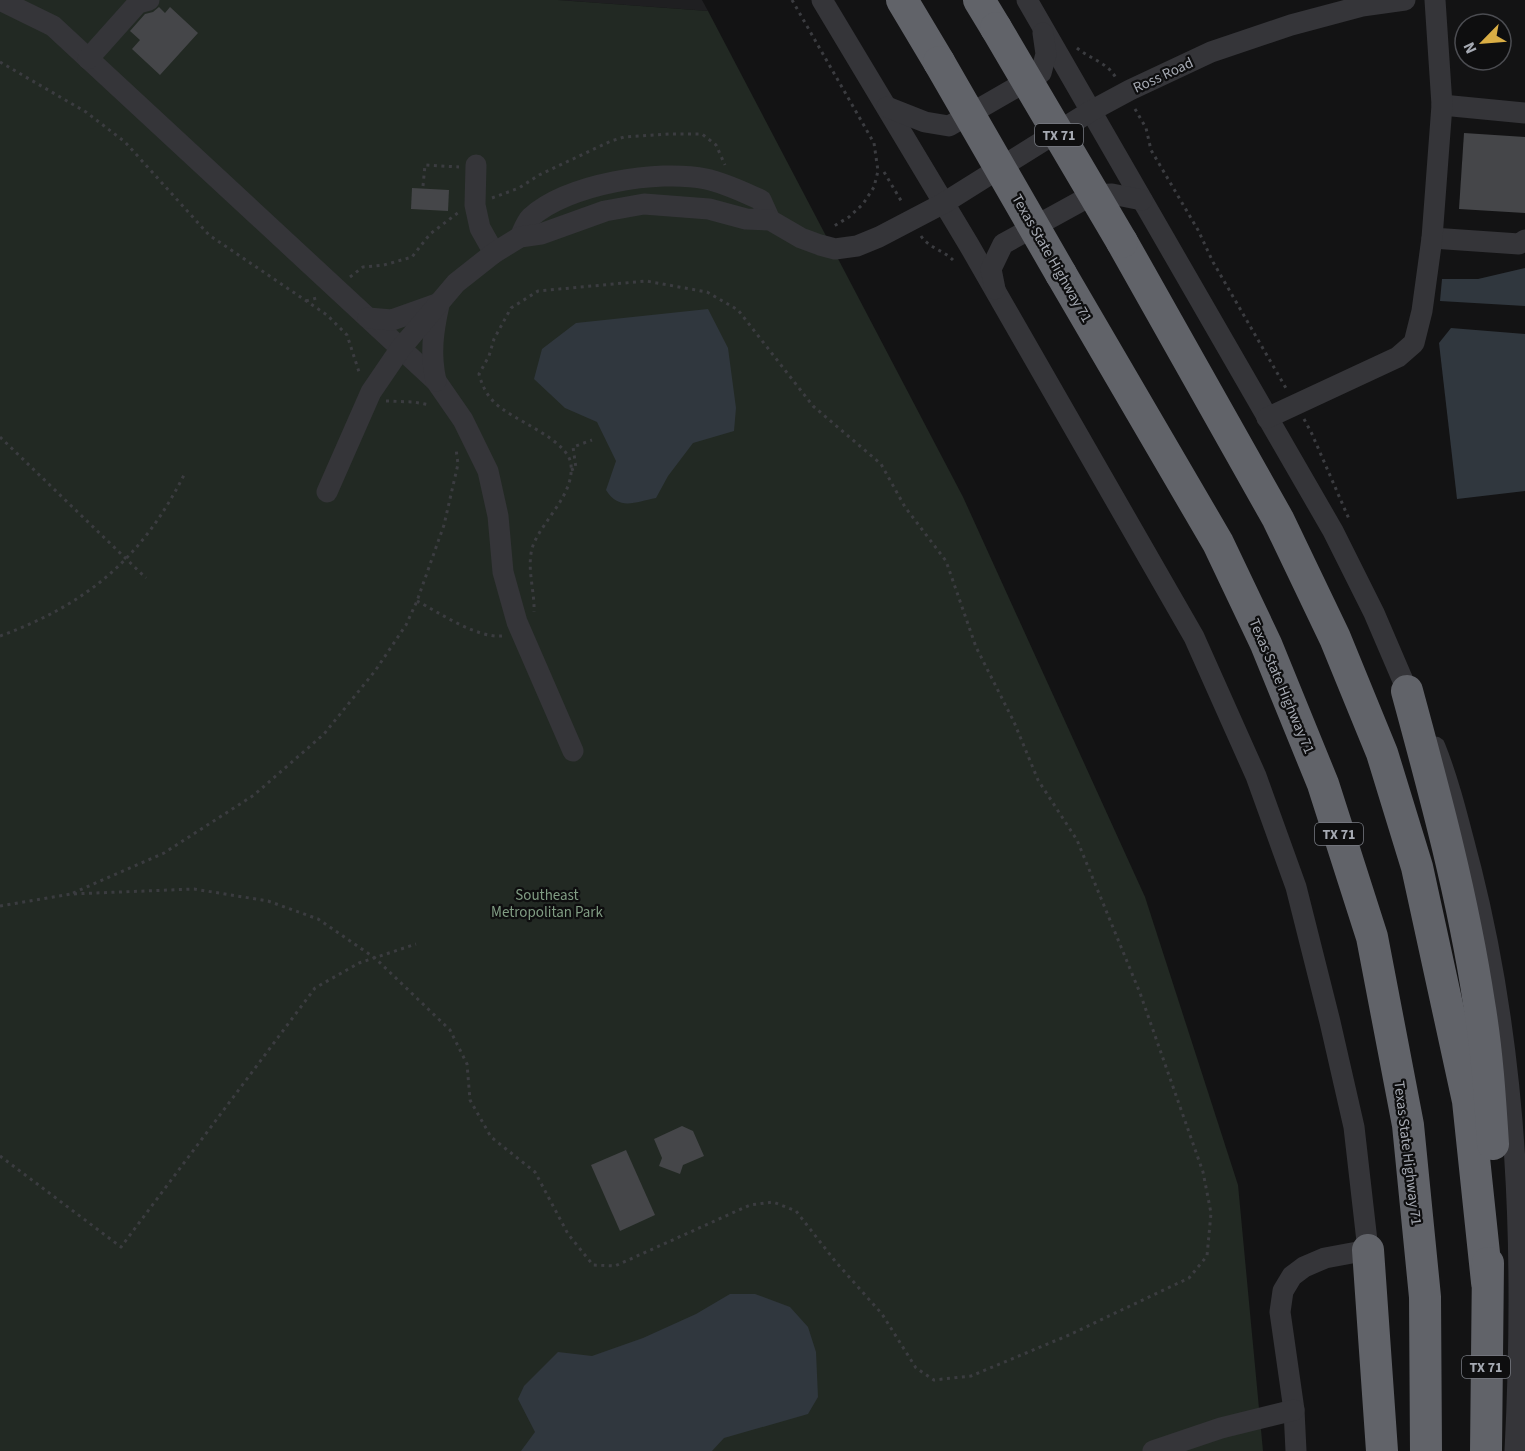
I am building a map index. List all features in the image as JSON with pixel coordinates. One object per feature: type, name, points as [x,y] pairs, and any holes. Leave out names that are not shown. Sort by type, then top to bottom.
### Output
[{"type":"highway","name":"Texas State Highway 71","points":[[902,0],[1218,543],[1266,644],[1323,784],[1372,937],[1408,1125],[1425,1297],[1426,1451]]},
{"type":"highway","name":"TX 71","points":[[979,0],[1122,242],[1278,519],[1335,638],[1382,753],[1417,867],[1468,1101],[1487,1282],[1486,1451]]},
{"type":"highway","points":[[1407,691],[1441,817],[1480,1003],[1490,1092],[1495,1172],[1487,1282]]},
{"type":"highway","points":[[1368,1250],[1382,1451]]},
{"type":"street","points":[[0,0],[53,26],[436,381],[463,420],[488,471],[498,516],[503,572],[522,633],[573,751]]},
{"type":"street","points":[[88,59],[138,3],[149,0]]},
{"type":"street","points":[[822,0],[944,203],[1194,637],[1256,776],[1296,887],[1354,1127],[1368,1250],[1325,1258],[1304,1267],[1292,1276],[1283,1291],[1280,1312],[1294,1410],[1296,1451]]},
{"type":"street","points":[[1027,0],[1333,531],[1374,613],[1407,691],[1432,739],[1449,783],[1485,924],[1514,1114],[1522,1259],[1519,1401],[1515,1451]]},
{"type":"street","name":"Ross Road","points":[[770,220],[801,238],[835,249],[857,246],[944,203],[1091,111],[1211,52],[1291,25],[1362,6],[1405,0]]},
{"type":"street","points":[[1267,418],[1398,357],[1414,343],[1422,311],[1432,238],[1442,105],[1435,0]]},
{"type":"street","points":[[887,107],[925,122],[949,126],[1041,73],[1046,54],[1042,27]]},
{"type":"street","points":[[1442,105],[1525,113]]},
{"type":"street","points":[[471,166],[480,228],[494,253]]},
{"type":"street","points":[[327,492],[371,392],[401,348],[456,283],[494,253],[520,237],[541,234],[605,211],[644,204],[709,208],[746,219],[770,220],[761,200],[734,187],[706,179],[683,176],[639,178],[590,188],[567,197],[529,219],[520,237]]},
{"type":"street","points":[[639,178],[638,195],[644,204]]},
{"type":"street","points":[[996,293],[992,269],[1003,244],[1092,195],[1112,194],[1142,200]]},
{"type":"street","points":[[1432,238],[1519,244],[1525,240]]},
{"type":"street","points":[[368,318],[392,320],[440,302]]},
{"type":"street","points":[[436,381],[431,348],[440,302]]},
{"type":"street","points":[[1153,1451],[1221,1428],[1294,1410]]},
{"type":"path","points":[[792,0],[874,143],[878,171],[874,187],[864,204],[834,226]]},
{"type":"path","points":[[1076,48],[1086,56],[1109,67],[1114,73]]},
{"type":"path","points":[[0,62],[86,112],[125,142],[209,235],[327,315],[347,335],[361,379],[380,401],[414,402],[429,405],[436,410]]},
{"type":"path","points":[[336,288],[363,267],[384,265],[412,257],[430,234],[460,211],[519,188],[539,175],[624,137],[702,134],[711,138],[727,169]]},
{"type":"path","points":[[423,186],[424,165],[471,166]]},
{"type":"path","points":[[922,237],[927,244],[947,254],[953,260]]},
{"type":"path","points":[[0,906],[71,894],[194,889],[268,901],[318,919],[375,958],[450,1030],[467,1064],[470,1100],[491,1137],[536,1172],[568,1234],[593,1265],[615,1266],[750,1205],[773,1202],[796,1211],[835,1261],[882,1314],[916,1368],[934,1380],[971,1376],[1069,1335],[1189,1278],[1207,1256],[1211,1213],[1203,1172],[1136,982],[1077,840],[1038,780],[1014,722],[976,647],[946,561],[905,507],[880,464],[813,406],[738,310],[707,292],[646,281],[538,291],[511,308],[479,374],[483,387],[495,403],[562,448],[571,464],[569,484],[533,545],[531,573],[535,609],[531,630],[492,637],[463,626],[417,601]]},
{"type":"path","points":[[0,437],[146,578]]},
{"type":"path","points":[[570,470],[576,468],[573,447],[592,440]]},
{"type":"path","points":[[71,894],[164,853],[254,795],[324,734],[375,671],[406,625],[417,601],[444,525],[458,464],[455,441]]},
{"type":"path","points":[[0,636],[30,625],[76,601],[126,559],[152,530],[185,473]]},
{"type":"path","points":[[0,1156],[121,1247],[315,988],[359,963],[416,944]]},
{"type":"shaded area","points":[[558,0],[702,0],[708,11]]},
{"type":"shaded area","points":[[1525,268],[1525,306],[1440,301],[1442,279],[1478,279]]},
{"type":"shaded area","points":[[708,309],[728,348],[736,408],[734,431],[693,443],[668,476],[656,498],[634,503],[616,501],[606,490],[616,461],[597,422],[565,408],[534,379],[542,349],[576,323]]},
{"type":"shaded area","points":[[1451,328],[1525,334],[1525,491],[1457,499],[1439,343]]},
{"type":"shaded area","points":[[730,1294],[755,1294],[790,1307],[808,1327],[816,1352],[818,1397],[808,1414],[724,1438],[712,1451],[521,1451],[535,1432],[518,1399],[524,1386],[558,1352],[592,1356],[643,1338],[696,1314]]},
{"type":"green space","name":"Southeast Metropolitan Park","points":[[0,0],[558,0],[708,11],[963,497],[1145,897],[1238,1185],[1263,1451],[0,1451]]},
{"type":"building","points":[[159,7],[165,13],[170,7],[198,33],[160,75],[132,49],[140,40],[130,31],[145,14]]},
{"type":"building","points":[[1464,133],[1525,137],[1525,213],[1459,209]]},
{"type":"building","points":[[412,188],[449,190],[448,211],[411,209]]},
{"type":"building","points":[[682,1126],[693,1131],[704,1156],[683,1165],[680,1174],[659,1166],[662,1158],[654,1139]]},
{"type":"building","points":[[626,1150],[655,1215],[620,1231],[591,1165]]}]
